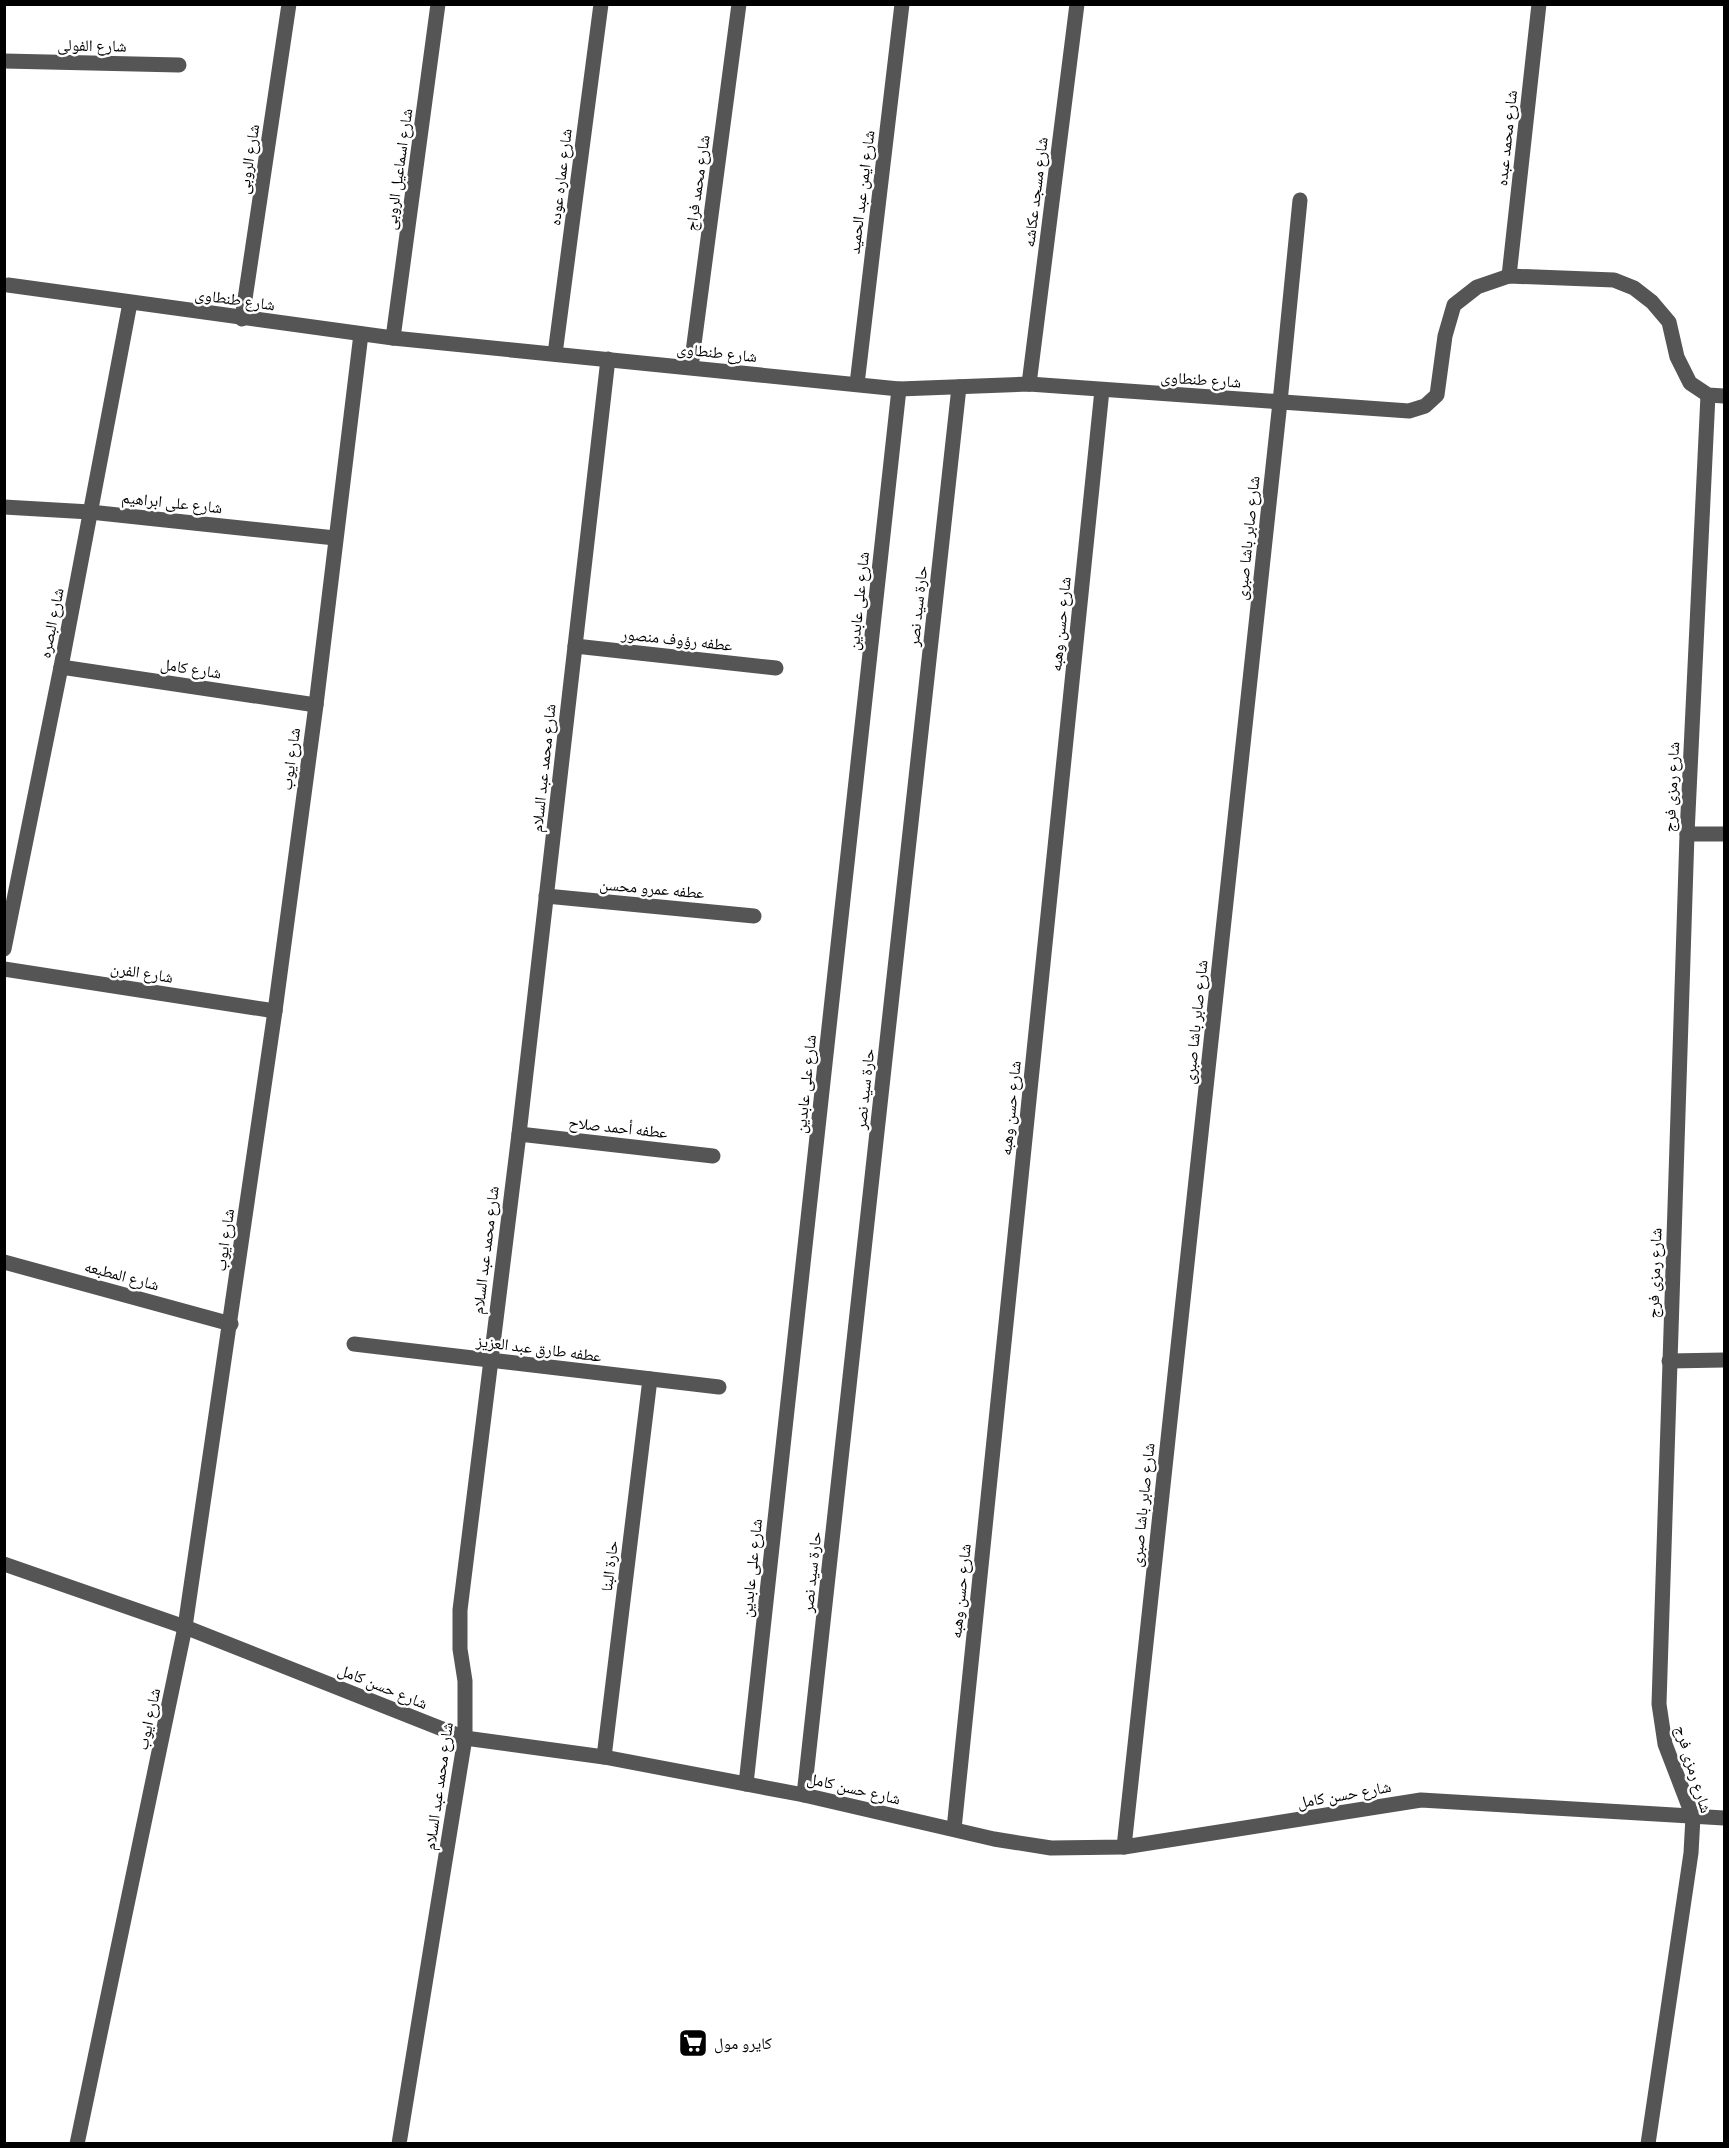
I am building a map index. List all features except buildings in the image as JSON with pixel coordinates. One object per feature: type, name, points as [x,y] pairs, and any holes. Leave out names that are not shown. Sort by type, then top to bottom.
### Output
[{"type":"street","name":"شارع الروبى","points":[[242,319],[289,4]]},
{"type":"street","name":"شارع اسماعيل الروبى","points":[[393,338],[438,4]]},
{"type":"street","name":"شارع عماره عوده","points":[[555,354],[601,4]]},
{"type":"street","name":"شارع محمد فراج","points":[[691,367],[740,4]]},
{"type":"street","name":"شارع ايمن عبد الحميد","points":[[857,384],[902,4]]},
{"type":"street","name":"شارع مسجد عكاشه","points":[[1029,384],[1077,4]]},
{"type":"street","name":"شارع محمد عبده","points":[[1509,276],[1539,4]]},
{"type":"street","name":"شارع الفولى","points":[[4,61],[179,65]]},
{"type":"street","name":"شارع صابر باشا صبرى","points":[[1124,1847],[1300,200]]},
{"type":"street","name":"شارع طنطاوى","points":[[8,285],[393,338],[899,389],[1029,384],[1409,411],[1425,406],[1437,395],[1445,336],[1454,305],[1477,287],[1509,276]]},
{"type":"street","points":[[1509,276],[1614,280],[1634,288],[1652,302],[1669,322],[1677,357],[1690,383],[1708,394],[1725,396]]},
{"type":"street","name":"شارع البصره","points":[[4,949],[61,667],[130,303]]},
{"type":"street","name":"شارع ايوب","points":[[78,2144],[185,1626],[275,1011],[316,705],[361,334]]},
{"type":"street","name":"شارع محمد عبد السلام","points":[[399,2144],[465,1738],[465,1681],[460,1649],[460,1610],[489,1360],[519,1134],[608,359]]},
{"type":"street","name":"حارة سيد نصر","points":[[804,1795],[959,387]]},
{"type":"street","name":"شارع على عابدين","points":[[746,1784],[899,389]]},
{"type":"street","name":"شارع حسن وهبه","points":[[954,1829],[1102,390]]},
{"type":"street","name":"شارع رمزى فرج","points":[[1648,2144],[1691,1853],[1693,1817],[1665,1744],[1659,1704],[1687,834],[1708,394]]},
{"type":"street","name":"شارع على ابراهيم","points":[[4,507],[90,512],[335,538]]},
{"type":"street","name":"عطفه رؤوف منصور","points":[[574,646],[776,668]]},
{"type":"street","name":"شارع كامل","points":[[61,667],[316,705]]},
{"type":"street","points":[[1687,834],[1725,834]]},
{"type":"street","name":"عطفه عمرو محسن","points":[[546,896],[754,916]]},
{"type":"street","name":"شارع الفرن","points":[[4,969],[275,1011]]},
{"type":"street","name":"عطفه أحمد صلاح","points":[[519,1134],[713,1156]]},
{"type":"street","name":"شارع المطبعه","points":[[4,1262],[231,1324]]},
{"type":"street","name":"عطفه طارق عبد العزيز","points":[[354,1344],[719,1387]]},
{"type":"street","points":[[1669,1361],[1725,1360]]},
{"type":"street","name":"حارة البنا","points":[[604,1757],[650,1378]]},
{"type":"street","name":"شارع حسن كامل","points":[[4,1564],[185,1626],[465,1738],[604,1757],[804,1795],[994,1839],[1051,1848],[1124,1847],[1420,1800],[1725,1818]]},
{"type":"place","name":"كايرو مول","points":[[693,2043]]}]
